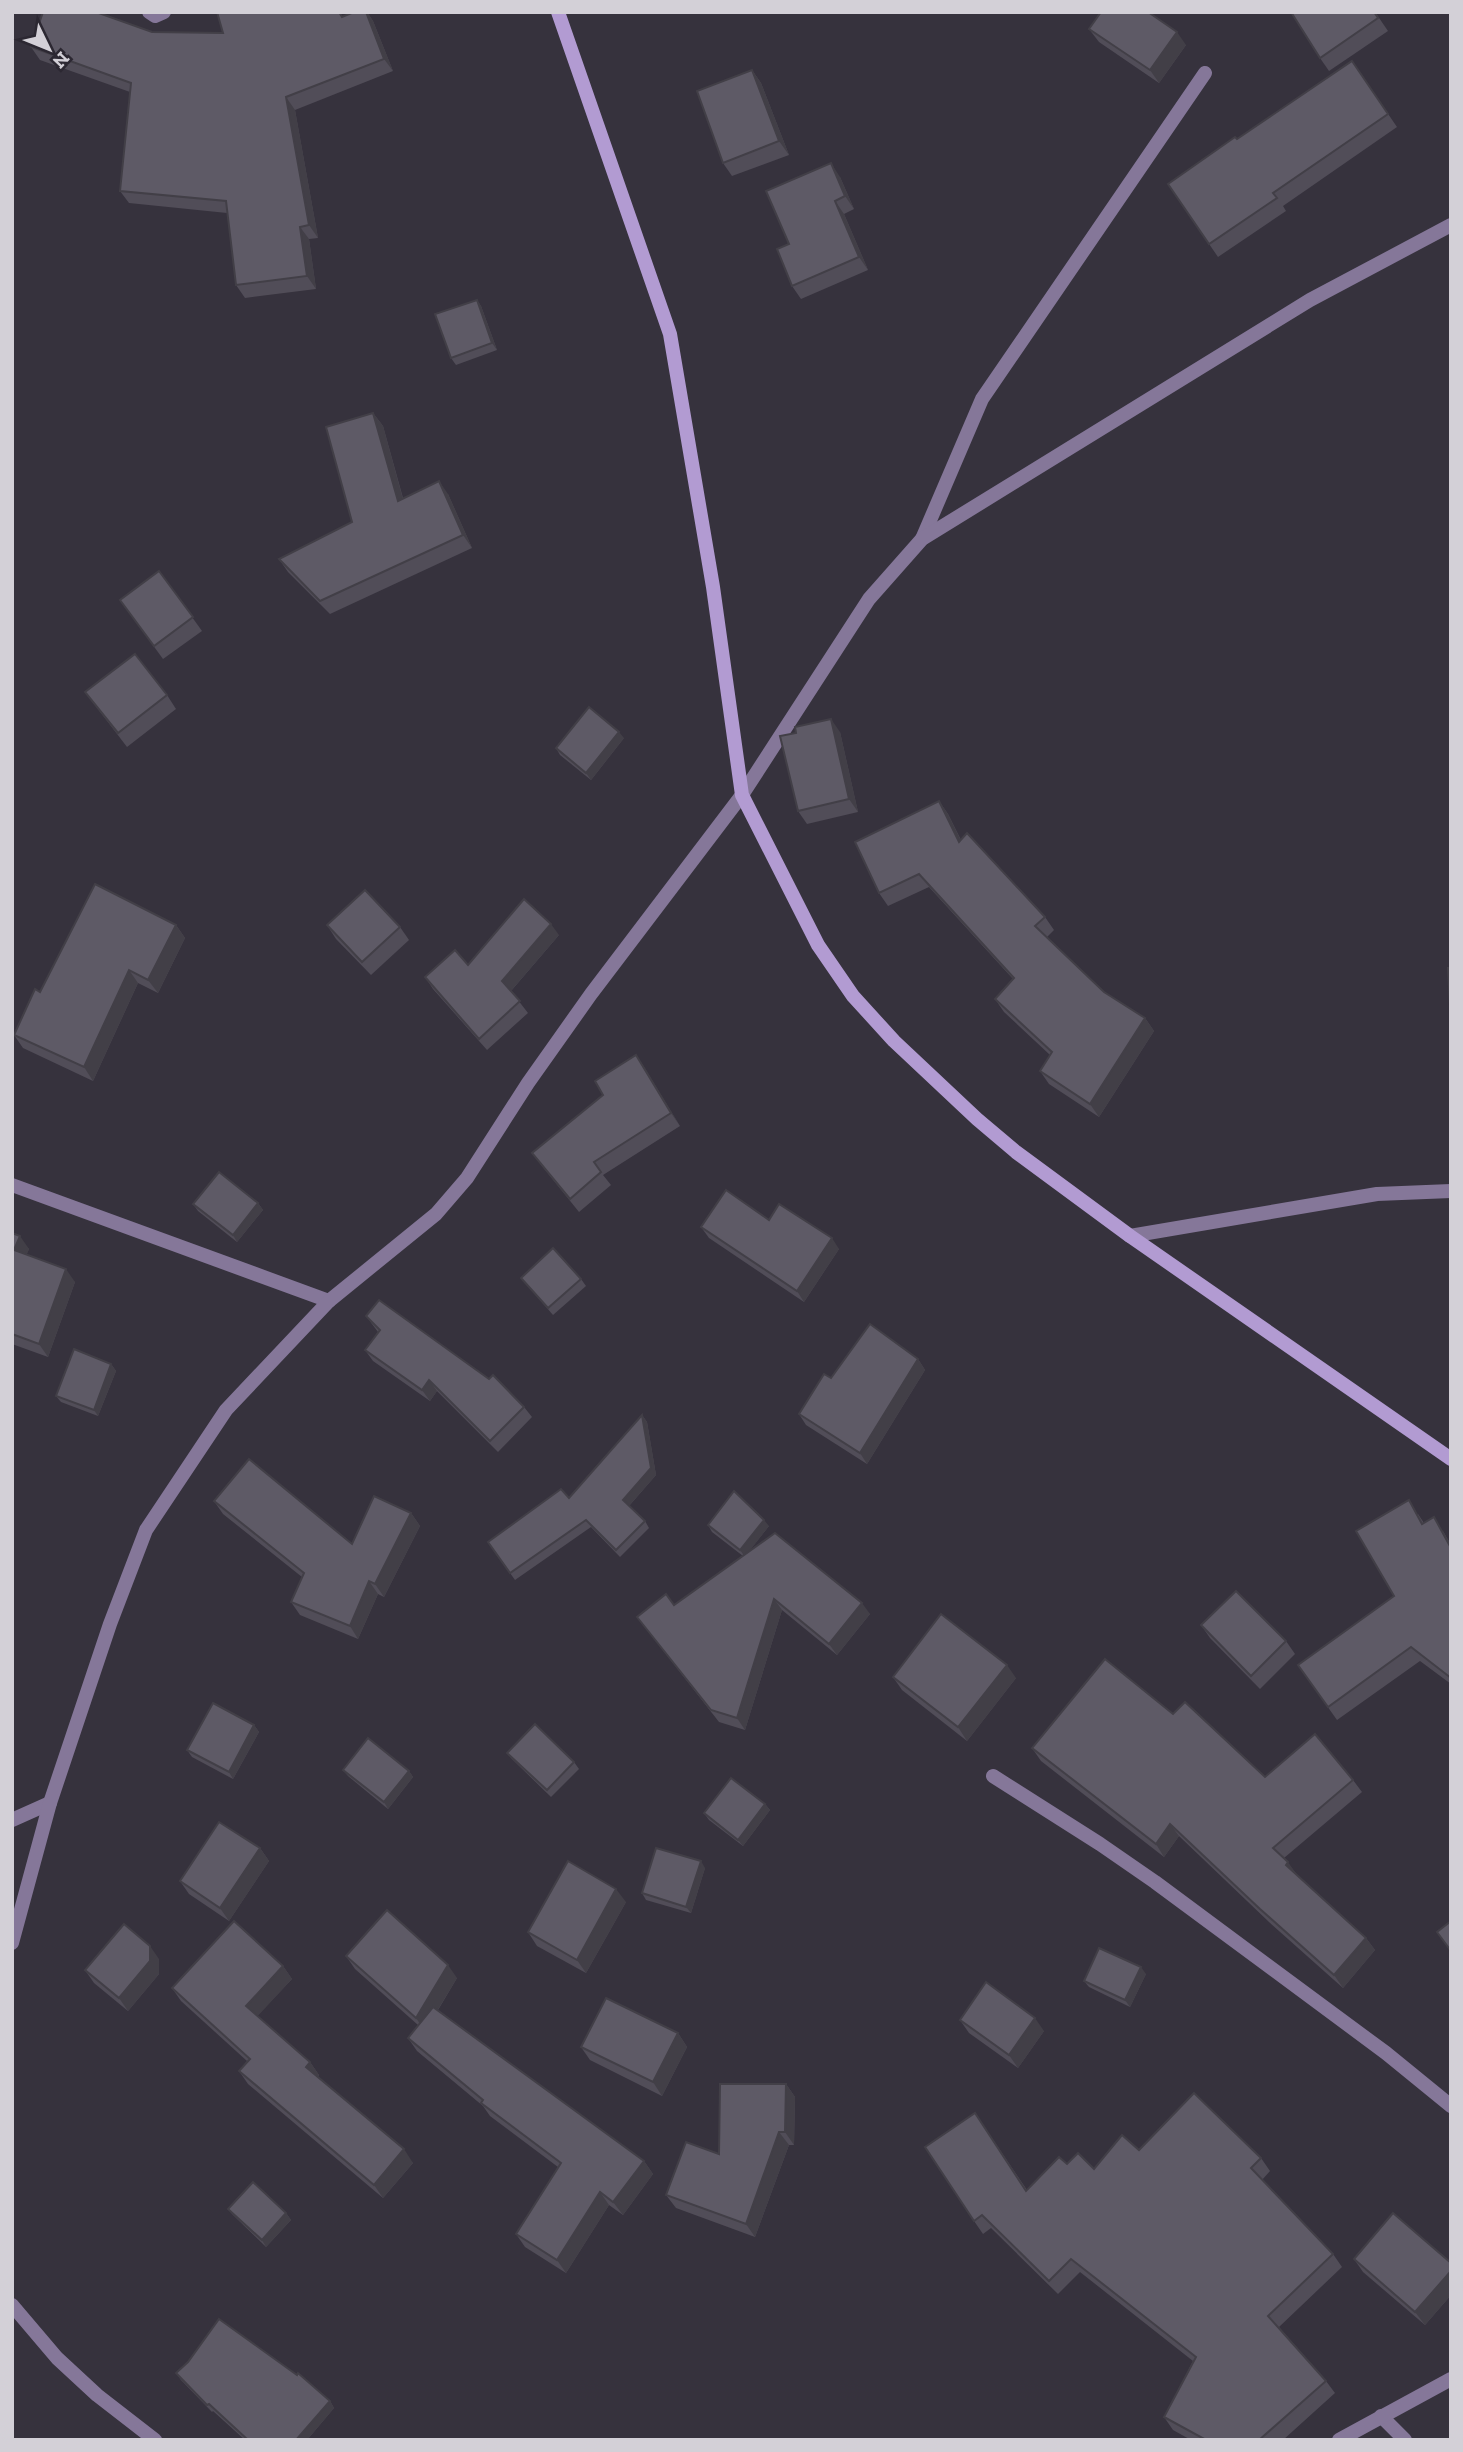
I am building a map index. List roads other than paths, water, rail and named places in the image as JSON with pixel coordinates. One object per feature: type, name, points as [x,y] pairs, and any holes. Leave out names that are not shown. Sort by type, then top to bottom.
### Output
[{"type":"street","points":[[149,12],[155,16],[164,12]]},
{"type":"street","points":[[558,12],[670,334],[713,587],[742,795],[818,944],[853,996],[894,1041],[1016,1152],[1130,1236],[1451,1459]]},
{"type":"street","points":[[922,539],[982,399],[1205,73]]},
{"type":"street","points":[[12,1943],[50,1803],[110,1625],[146,1530],[226,1410],[329,1301],[436,1214],[467,1178],[528,1083],[583,1005],[742,795],[869,599],[922,539],[1310,300],[1451,225]]},
{"type":"street","points":[[1436,233],[1451,237]]},
{"type":"street","points":[[12,1185],[329,1301]]},
{"type":"street","points":[[1130,1236],[1377,1195],[1451,1191]]},
{"type":"street","points":[[993,1776],[1155,1882],[1386,2053],[1451,2106]]},
{"type":"street","points":[[12,1821],[50,1803]]},
{"type":"street","points":[[12,2305],[67,2367],[97,2395],[155,2440]]},
{"type":"street","points":[[1339,2440],[1451,2379]]},
{"type":"street","points":[[1381,2416],[1405,2440]]}]
